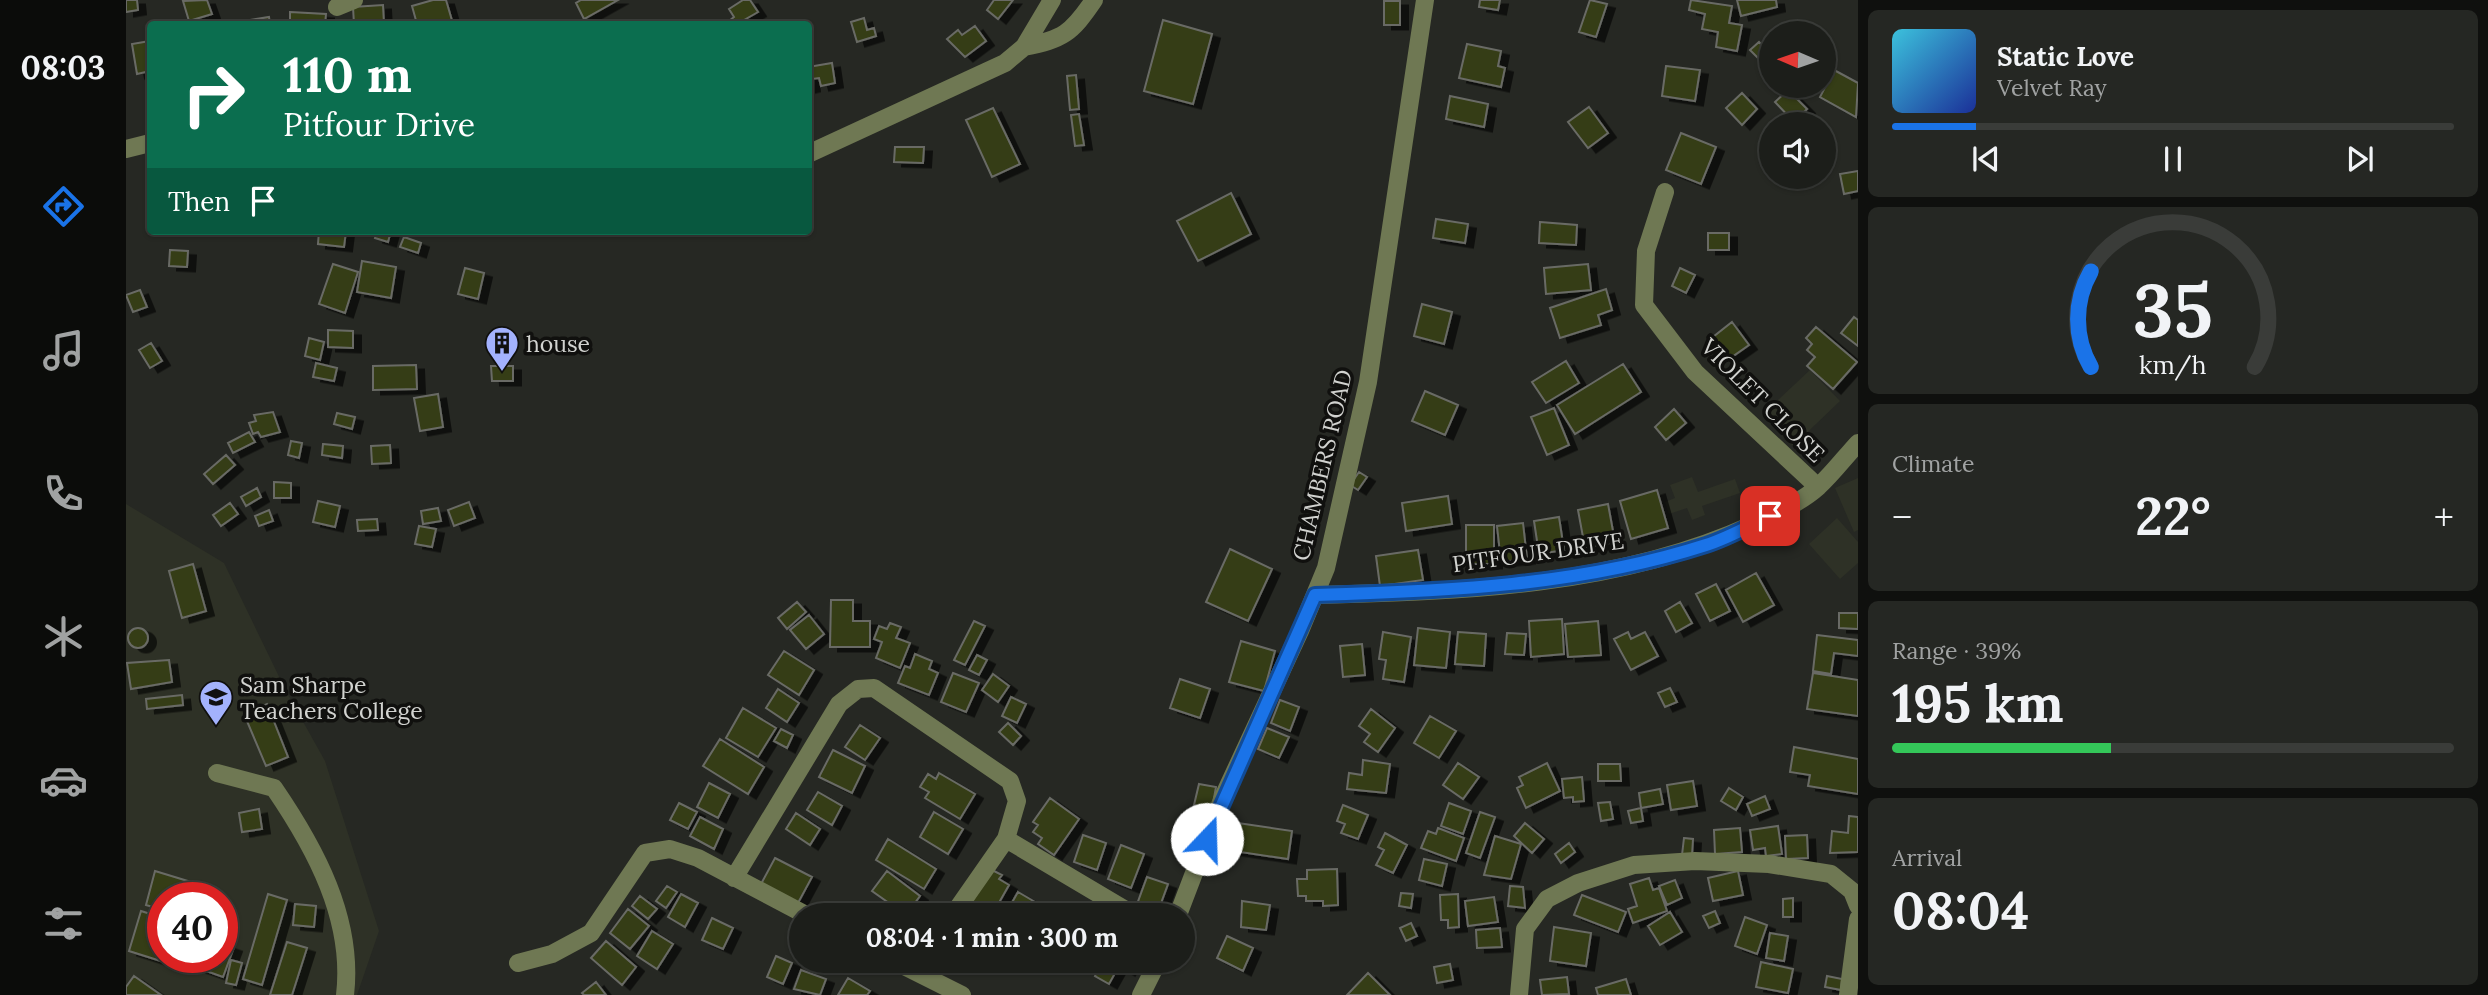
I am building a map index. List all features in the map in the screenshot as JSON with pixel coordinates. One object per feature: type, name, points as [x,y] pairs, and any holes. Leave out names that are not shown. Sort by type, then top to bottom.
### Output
[{"type":"street","points":[[812,151],[1005,63],[1024,47],[1052,0]]},
{"type":"street","points":[[1024,47],[1059,40],[1078,25],[1094,0]]},
{"type":"street","name":"CHAMBERS ROAD","points":[[1183,903],[1223,797],[1326,568],[1368,382],[1425,0]]},
{"type":"street","points":[[126,149],[147,144]]},
{"type":"street","name":"VIOLET CLOSE","points":[[1665,192],[1646,251],[1644,305],[1695,372],[1818,487]]},
{"type":"street","name":"PITFOUR DRIVE","points":[[1315,595],[1493,587],[1601,572],[1708,545],[1790,507],[1818,487],[1858,443]]},
{"type":"street","points":[[734,878],[839,704],[858,689],[874,688],[1010,781],[1017,801],[1006,839],[961,903]]},
{"type":"street","points":[[217,773],[274,788],[307,838],[330,886],[347,976],[345,995]]},
{"type":"street","points":[[1006,839],[1114,903]]},
{"type":"street","points":[[518,963],[552,954],[591,933],[645,853],[670,849],[698,858],[789,906]]},
{"type":"street","points":[[1519,995],[1525,929],[1546,899],[1578,883],[1634,865],[1695,861],[1769,864],[1831,874],[1856,895]]},
{"type":"street","points":[[1847,995],[1858,919]]},
{"type":"street","points":[[929,973],[962,995]]},
{"type":"street","points":[[1141,995],[1151,973]]},
{"type":"shaded area","points":[[1810,370],[1840,401],[1793,446],[1763,414]]},
{"type":"shaded area","points":[[1692,477],[1698,492],[1735,479],[1740,493],[1702,506],[1705,515],[1692,520],[1687,508],[1669,514],[1665,502],[1675,498],[1670,485]]},
{"type":"shaded area","points":[[1858,478],[1858,530],[1854,532],[1835,488]]},
{"type":"shaded area","name":"Sam Sharpe Teachers College","points":[[126,504],[224,563],[287,693],[325,761],[379,931],[357,995],[126,995]]},
{"type":"shaded area","points":[[1837,518],[1858,542],[1858,563],[1840,579],[1809,544]]},
{"type":"building","points":[[126,0],[137,0],[138,10],[126,12]]},
{"type":"building","points":[[207,0],[212,14],[189,21],[183,1]]},
{"type":"building","points":[[433,0],[446,0],[452,21],[416,21],[412,6]]},
{"type":"building","points":[[581,0],[618,0],[584,19],[576,3]]},
{"type":"building","points":[[743,0],[750,0],[758,12],[742,21],[729,21],[734,17],[729,9]]},
{"type":"building","points":[[994,0],[1013,0],[998,19],[987,10]]},
{"type":"building","points":[[1480,0],[1500,0],[1498,10],[1479,7]]},
{"type":"building","points":[[1590,0],[1607,4],[1596,37],[1579,32]]},
{"type":"building","points":[[1691,0],[1732,6],[1729,23],[1742,25],[1737,51],[1716,47],[1718,32],[1702,29],[1705,14],[1689,10]]},
{"type":"building","points":[[1737,0],[1776,0],[1777,7],[1741,16]]},
{"type":"building","points":[[1384,1],[1400,1],[1400,25],[1384,25]]},
{"type":"building","points":[[383,5],[384,21],[354,21],[353,7]]},
{"type":"building","points":[[290,12],[326,14],[325,21],[290,21]]},
{"type":"building","points":[[269,17],[270,21],[244,21]]},
{"type":"building","points":[[864,18],[867,30],[874,28],[876,36],[857,42],[851,22]]},
{"type":"building","points":[[1163,20],[1212,34],[1193,104],[1144,91]]},
{"type":"building","points":[[975,26],[986,41],[965,57],[947,39],[958,30],[962,35]]},
{"type":"building","points":[[147,42],[147,72],[137,74],[132,44]]},
{"type":"building","points":[[1759,42],[1759,59],[1750,50]]},
{"type":"building","points":[[1467,44],[1501,51],[1498,66],[1505,68],[1501,87],[1459,78]]},
{"type":"building","points":[[832,63],[835,83],[821,86],[819,78],[812,79],[812,66]]},
{"type":"building","points":[[1666,66],[1700,70],[1695,101],[1662,96]]},
{"type":"building","points":[[1836,71],[1858,83],[1856,117],[1822,98],[1836,98]]},
{"type":"building","points":[[1076,75],[1079,109],[1070,110],[1067,76]]},
{"type":"building","points":[[1742,93],[1757,109],[1742,125],[1726,108]]},
{"type":"building","points":[[1450,96],[1488,104],[1484,127],[1446,119]]},
{"type":"building","points":[[1779,98],[1796,98],[1807,109],[1804,112],[1784,112],[1775,102]]},
{"type":"building","points":[[1589,107],[1608,133],[1588,148],[1568,122]]},
{"type":"building","points":[[993,108],[1020,164],[992,177],[966,120]]},
{"type":"building","points":[[1079,114],[1084,145],[1075,146],[1071,115]]},
{"type":"building","points":[[1681,133],[1716,147],[1701,184],[1666,170]]},
{"type":"building","points":[[895,147],[924,147],[923,163],[894,162]]},
{"type":"building","points":[[1858,171],[1858,191],[1844,194],[1840,174]]},
{"type":"building","points":[[1231,193],[1251,234],[1198,261],[1177,221]]},
{"type":"building","points":[[1436,219],[1468,224],[1465,243],[1433,238]]},
{"type":"building","points":[[1540,222],[1577,225],[1576,245],[1539,243]]},
{"type":"building","points":[[1708,233],[1729,233],[1729,250],[1708,250]]},
{"type":"building","points":[[319,235],[346,235],[344,247],[318,244]]},
{"type":"building","points":[[376,235],[390,235],[388,242],[375,238]]},
{"type":"building","points":[[404,237],[421,243],[418,253],[400,247]]},
{"type":"building","points":[[170,250],[188,251],[187,267],[169,266]]},
{"type":"building","points":[[362,261],[396,267],[391,298],[357,292]]},
{"type":"building","points":[[333,264],[358,272],[345,313],[319,304]]},
{"type":"building","points":[[1588,264],[1591,290],[1546,294],[1544,268]]},
{"type":"building","points":[[465,268],[484,273],[478,299],[458,294]]},
{"type":"building","points":[[1680,268],[1695,275],[1686,293],[1672,286]]},
{"type":"building","points":[[1606,289],[1612,310],[1598,315],[1601,325],[1560,338],[1550,308]]},
{"type":"building","points":[[140,290],[147,307],[133,312],[126,295]]},
{"type":"building","points":[[1422,304],[1452,312],[1444,344],[1414,336]]},
{"type":"building","points":[[1854,317],[1858,320],[1858,346],[1841,333]]},
{"type":"building","points":[[1732,322],[1749,345],[1729,359],[1713,337]]},
{"type":"building","points":[[1816,327],[1857,362],[1833,389],[1807,366],[1815,357],[1807,350],[1812,344],[1806,338]]},
{"type":"building","points":[[328,330],[353,331],[353,348],[328,347]]},
{"type":"building","points":[[309,338],[324,342],[320,360],[305,356]]},
{"type":"building","points":[[151,343],[162,361],[150,368],[139,350]]},
{"type":"building","points":[[1566,361],[1579,383],[1546,403],[1532,382]]},
{"type":"building","points":[[316,363],[337,368],[334,381],[313,377]]},
{"type":"building","points":[[1623,364],[1641,392],[1575,434],[1557,405]]},
{"type":"building","points":[[416,365],[417,389],[373,390],[373,366]]},
{"type":"building","name":"house","points":[[491,366],[513,366],[513,381],[492,381]]},
{"type":"building","points":[[1425,391],[1458,405],[1445,435],[1412,421]]},
{"type":"building","points":[[438,394],[443,427],[420,431],[414,398]]},
{"type":"building","points":[[1554,408],[1569,445],[1547,455],[1531,417]]},
{"type":"building","points":[[1674,409],[1686,423],[1666,440],[1655,427]]},
{"type":"building","points":[[273,412],[280,432],[261,437],[258,432],[253,434],[249,423],[256,421],[254,415]]},
{"type":"building","points":[[337,413],[355,417],[352,429],[334,424]]},
{"type":"building","points":[[249,432],[255,442],[233,453],[228,443]]},
{"type":"building","points":[[291,441],[302,443],[299,458],[288,455]]},
{"type":"building","points":[[323,444],[343,446],[342,458],[322,455]]},
{"type":"building","points":[[390,445],[391,463],[372,464],[371,446]]},
{"type":"building","points":[[226,455],[235,465],[213,484],[204,474]]},
{"type":"building","points":[[1359,472],[1367,477],[1358,490],[1350,485]]},
{"type":"building","points":[[274,482],[291,483],[291,498],[274,498]]},
{"type":"building","points":[[257,488],[261,497],[246,506],[241,497]]},
{"type":"building","points":[[1657,490],[1668,528],[1631,539],[1620,501]]},
{"type":"building","points":[[1448,496],[1452,524],[1406,531],[1402,503]]},
{"type":"building","points":[[318,501],[340,506],[335,527],[313,522]]},
{"type":"building","points":[[469,502],[475,518],[454,526],[448,510]]},
{"type":"building","points":[[230,503],[238,514],[221,526],[213,515]]},
{"type":"building","points":[[1608,504],[1615,542],[1585,548],[1578,510]]},
{"type":"building","points":[[438,508],[441,521],[423,524],[421,511]]},
{"type":"building","points":[[269,510],[273,521],[259,526],[255,516]]},
{"type":"building","points":[[1559,517],[1564,550],[1539,554],[1534,521]]},
{"type":"building","points":[[377,519],[378,530],[358,531],[357,520]]},
{"type":"building","points":[[1523,523],[1527,559],[1501,562],[1497,526]]},
{"type":"building","points":[[1466,525],[1494,525],[1494,564],[1466,564]]},
{"type":"building","points":[[419,526],[436,529],[432,547],[415,544]]},
{"type":"building","points":[[1230,549],[1272,569],[1248,621],[1206,602]]},
{"type":"building","points":[[1418,550],[1423,580],[1380,586],[1376,556]]},
{"type":"building","points":[[193,564],[206,611],[182,618],[169,571]]},
{"type":"building","points":[[1756,573],[1774,605],[1743,622],[1726,590]]},
{"type":"building","points":[[1716,584],[1730,611],[1710,621],[1696,594]]},
{"type":"building","points":[[831,600],[853,600],[853,621],[870,621],[870,647],[830,647]]},
{"type":"building","points":[[797,602],[806,612],[787,629],[778,618]]},
{"type":"building","points":[[1680,602],[1692,623],[1676,632],[1665,611]]},
{"type":"building","points":[[1839,613],[1858,613],[1858,629],[1839,628]]},
{"type":"building","points":[[809,615],[824,634],[806,649],[790,630]]},
{"type":"building","points":[[1562,619],[1564,654],[1531,657],[1529,621]]},
{"type":"building","points":[[974,621],[985,626],[965,665],[954,660]]},
{"type":"building","points":[[1598,621],[1601,655],[1568,657],[1565,624]]},
{"type":"building","points":[[890,623],[901,627],[896,638],[910,643],[900,668],[876,658],[882,642],[874,639],[879,626],[887,629]]},
{"type":"building","points":[[138,628],[145,631],[148,638],[145,645],[138,648],[131,645],[128,638],[131,631]]},
{"type":"building","points":[[1418,628],[1450,632],[1446,668],[1414,665]]},
{"type":"building","points":[[1383,632],[1411,637],[1404,682],[1383,679],[1386,660],[1379,659]]},
{"type":"building","points":[[1458,632],[1486,634],[1484,666],[1455,664]]},
{"type":"building","points":[[1628,632],[1631,639],[1645,632],[1658,656],[1631,670],[1614,639]]},
{"type":"building","points":[[1507,633],[1526,634],[1524,655],[1505,654]]},
{"type":"building","points":[[1817,635],[1858,640],[1858,656],[1834,653],[1831,674],[1813,671]]},
{"type":"building","points":[[1241,641],[1275,651],[1264,691],[1229,682]]},
{"type":"building","points":[[1362,644],[1365,675],[1343,677],[1340,646]]},
{"type":"building","points":[[784,651],[814,670],[799,695],[768,675]]},
{"type":"building","points":[[915,654],[932,661],[929,669],[938,673],[929,695],[898,683],[905,666],[910,668]]},
{"type":"building","points":[[977,655],[987,660],[979,675],[969,670]]},
{"type":"building","points":[[169,660],[172,682],[131,689],[127,663]]},
{"type":"building","points":[[953,673],[979,683],[966,712],[941,702]]},
{"type":"building","points":[[1813,673],[1858,680],[1858,716],[1807,709]]},
{"type":"building","points":[[993,674],[1009,686],[998,702],[982,690]]},
{"type":"building","points":[[1180,679],[1210,689],[1200,718],[1170,708]]},
{"type":"building","points":[[1670,688],[1677,702],[1665,707],[1658,693]]},
{"type":"building","points":[[778,689],[799,703],[787,722],[766,708]]},
{"type":"building","points":[[182,695],[183,705],[147,709],[146,699]]},
{"type":"building","points":[[1011,697],[1026,704],[1017,723],[1002,716]]},
{"type":"building","points":[[1280,700],[1299,707],[1290,731],[1271,723]]},
{"type":"building","points":[[267,704],[288,757],[266,766],[244,714]]},
{"type":"building","points":[[743,708],[776,728],[758,757],[726,738]]},
{"type":"building","points":[[1371,709],[1395,728],[1378,752],[1364,742],[1370,734],[1359,726]]},
{"type":"building","points":[[1430,716],[1456,731],[1439,758],[1414,743]]},
{"type":"building","points":[[1008,723],[1021,736],[1013,745],[999,732]]},
{"type":"building","points":[[860,725],[880,738],[865,760],[845,747]]},
{"type":"building","points":[[1267,728],[1289,737],[1279,758],[1258,749]]},
{"type":"building","points":[[781,729],[793,735],[787,748],[774,741]]},
{"type":"building","points":[[720,739],[764,767],[748,794],[703,766]]},
{"type":"building","points":[[1794,747],[1858,759],[1858,794],[1808,786],[1810,775],[1790,772]]},
{"type":"building","points":[[833,750],[865,766],[852,793],[819,777]]},
{"type":"building","points":[[1363,760],[1390,764],[1386,793],[1347,789],[1349,773],[1362,775]]},
{"type":"building","points":[[1458,763],[1479,777],[1463,799],[1443,785]]},
{"type":"building","points":[[1547,763],[1560,791],[1526,808],[1517,788],[1523,785],[1519,777]]},
{"type":"building","points":[[1598,764],[1620,764],[1621,781],[1598,781]]},
{"type":"building","points":[[939,773],[975,794],[960,819],[925,798],[929,792],[920,787],[928,774],[936,779]]},
{"type":"building","points":[[1582,777],[1584,801],[1573,802],[1573,797],[1564,798],[1562,779]]},
{"type":"building","points":[[1693,781],[1697,806],[1671,810],[1667,785]]},
{"type":"building","points":[[709,783],[730,794],[718,818],[697,807]]},
{"type":"building","points":[[1199,784],[1216,787],[1212,809],[1194,805]]},
{"type":"building","points":[[1729,788],[1743,797],[1736,810],[1721,801]]},
{"type":"building","points":[[1660,789],[1663,804],[1641,808],[1639,793]]},
{"type":"building","points":[[818,792],[842,806],[832,825],[807,810]]},
{"type":"building","points":[[1765,796],[1770,809],[1752,816],[1747,804]]},
{"type":"building","points":[[1050,798],[1079,819],[1054,855],[1038,844],[1042,838],[1033,832],[1038,825],[1033,822]]},
{"type":"building","points":[[1610,802],[1613,819],[1601,821],[1598,803]]},
{"type":"building","points":[[679,803],[697,812],[688,829],[670,820]]},
{"type":"building","points":[[1449,803],[1471,811],[1463,834],[1441,826]]},
{"type":"building","points":[[1343,805],[1368,815],[1358,839],[1341,833],[1345,824],[1337,821]]},
{"type":"building","points":[[1641,808],[1643,821],[1631,823],[1628,811]]},
{"type":"building","points":[[259,809],[262,829],[242,832],[239,813]]},
{"type":"building","points":[[934,812],[963,829],[948,854],[920,837]]},
{"type":"building","points":[[1480,812],[1495,817],[1480,858],[1466,853]]},
{"type":"building","points":[[796,813],[820,829],[810,845],[786,829]]},
{"type":"building","points":[[1849,816],[1858,817],[1858,852],[1830,853],[1832,831],[1848,833]]},
{"type":"building","points":[[700,817],[723,829],[714,849],[690,836]]},
{"type":"building","points":[[1231,822],[1292,831],[1288,859],[1227,850]]},
{"type":"building","points":[[1525,823],[1544,839],[1532,853],[1514,836]]},
{"type":"building","points":[[1778,826],[1782,854],[1766,856],[1765,848],[1753,850],[1750,830]]},
{"type":"building","points":[[1438,828],[1464,838],[1456,861],[1421,848],[1428,831],[1436,834]]},
{"type":"building","points":[[1740,828],[1742,852],[1715,854],[1714,830]]},
{"type":"building","points":[[1385,833],[1407,845],[1393,873],[1376,865],[1384,850],[1378,847]]},
{"type":"building","points":[[1083,835],[1106,843],[1097,870],[1074,862]]},
{"type":"building","points":[[1807,835],[1808,858],[1786,859],[1785,836]]},
{"type":"building","points":[[1495,836],[1521,844],[1511,879],[1484,875]]},
{"type":"building","points":[[1684,838],[1693,839],[1692,856],[1682,855]]},
{"type":"building","points":[[888,839],[936,869],[924,889],[876,860]]},
{"type":"building","points":[[1569,843],[1575,852],[1561,863],[1555,854]]},
{"type":"building","points":[[1121,845],[1144,854],[1131,888],[1108,879]]},
{"type":"building","points":[[775,858],[812,877],[798,903],[761,884]]},
{"type":"building","points":[[1424,859],[1447,864],[1442,886],[1419,880]]},
{"type":"building","points":[[1337,869],[1338,905],[1323,906],[1323,901],[1306,901],[1306,896],[1298,896],[1297,879],[1307,879],[1307,870]]},
{"type":"building","points":[[992,870],[1002,875],[999,879],[1009,885],[999,903],[974,903],[968,900]]},
{"type":"building","points":[[155,871],[191,882],[152,882]]},
{"type":"building","points":[[887,871],[920,896],[915,903],[889,903],[872,891]]},
{"type":"building","points":[[1738,871],[1743,895],[1713,901],[1708,878]]},
{"type":"building","points":[[1147,877],[1168,884],[1161,903],[1137,903]]},
{"type":"building","points":[[1649,878],[1653,890],[1659,888],[1667,911],[1633,923],[1628,909],[1637,906],[1630,884]]},
{"type":"building","points":[[1675,880],[1682,898],[1667,905],[1659,886]]},
{"type":"building","points":[[667,886],[677,892],[666,908],[656,901]]},
{"type":"building","points":[[1510,886],[1523,887],[1525,908],[1508,906]]},
{"type":"building","points":[[1018,892],[1035,902],[1034,903],[1012,903]]},
{"type":"building","points":[[1401,893],[1413,894],[1411,908],[1399,906]]},
{"type":"building","points":[[268,894],[287,900],[262,985],[243,979]]},
{"type":"building","points":[[681,894],[698,903],[685,927],[668,917]]},
{"type":"building","points":[[1458,894],[1459,927],[1448,928],[1448,920],[1441,920],[1440,895]]},
{"type":"building","points":[[1582,895],[1626,912],[1618,932],[1574,915]]},
{"type":"building","points":[[640,896],[657,909],[648,919],[632,906]]},
{"type":"building","points":[[1494,897],[1498,922],[1468,926],[1465,901]]},
{"type":"building","points":[[1793,898],[1793,917],[1783,917],[1783,899]]},
{"type":"building","points":[[1242,901],[1270,905],[1266,930],[1241,927]]},
{"type":"building","points":[[295,904],[316,906],[314,927],[293,925]]},
{"type":"building","points":[[628,909],[649,926],[630,949],[610,933]]},
{"type":"building","points":[[141,911],[147,913],[147,957],[129,951]]},
{"type":"building","points":[[1715,911],[1720,923],[1709,928],[1703,916]]},
{"type":"building","points":[[1670,912],[1682,932],[1660,945],[1648,926]]},
{"type":"building","points":[[1745,917],[1767,925],[1757,954],[1735,946]]},
{"type":"building","points":[[712,918],[733,928],[723,949],[702,940]]},
{"type":"building","points":[[1411,923],[1417,936],[1406,941],[1400,928]]},
{"type":"building","points":[[1554,927],[1591,933],[1586,966],[1550,961]]},
{"type":"building","points":[[1500,928],[1502,947],[1477,948],[1476,930]]},
{"type":"building","points":[[652,931],[673,944],[657,969],[637,956]]},
{"type":"building","points":[[1770,933],[1788,936],[1784,961],[1766,958]]},
{"type":"building","points":[[1227,936],[1253,948],[1243,971],[1217,958]]},
{"type":"building","points":[[606,941],[636,967],[622,985],[591,958]]},
{"type":"building","points":[[287,942],[307,948],[292,995],[270,995]]},
{"type":"building","points":[[776,956],[789,962],[789,970],[783,984],[767,977]]},
{"type":"building","points":[[238,962],[242,963],[236,985],[226,983],[228,973],[238,973]]},
{"type":"building","points":[[1761,962],[1793,969],[1788,993],[1756,987]]},
{"type":"building","points":[[1450,964],[1453,980],[1437,983],[1434,967]]},
{"type":"building","points":[[800,973],[809,973],[826,979],[820,995],[794,989]]},
{"type":"building","points":[[1097,973],[1115,973],[1109,984],[1095,976]]},
{"type":"building","points":[[1368,973],[1390,995],[1347,995]]},
{"type":"building","points":[[134,976],[161,995],[126,995],[126,987]]},
{"type":"building","points":[[1827,976],[1842,979],[1841,990],[1825,987]]},
{"type":"building","points":[[1567,977],[1569,994],[1542,995],[1540,980]]},
{"type":"building","points":[[848,978],[870,991],[867,995],[838,995]]},
{"type":"building","points":[[1626,979],[1631,995],[1598,995],[1596,988]]},
{"type":"building","points":[[596,982],[606,995],[582,993]]},
{"type":"place","name":"house","points":[[502,373]]},
{"type":"place","name":"Sam Sharpe Teachers College","points":[[216,727]]},
{"type":"route","points":[[1207,839],[1223,797],[1315,595],[1493,587],[1601,572],[1708,545],[1770,516]]}]
